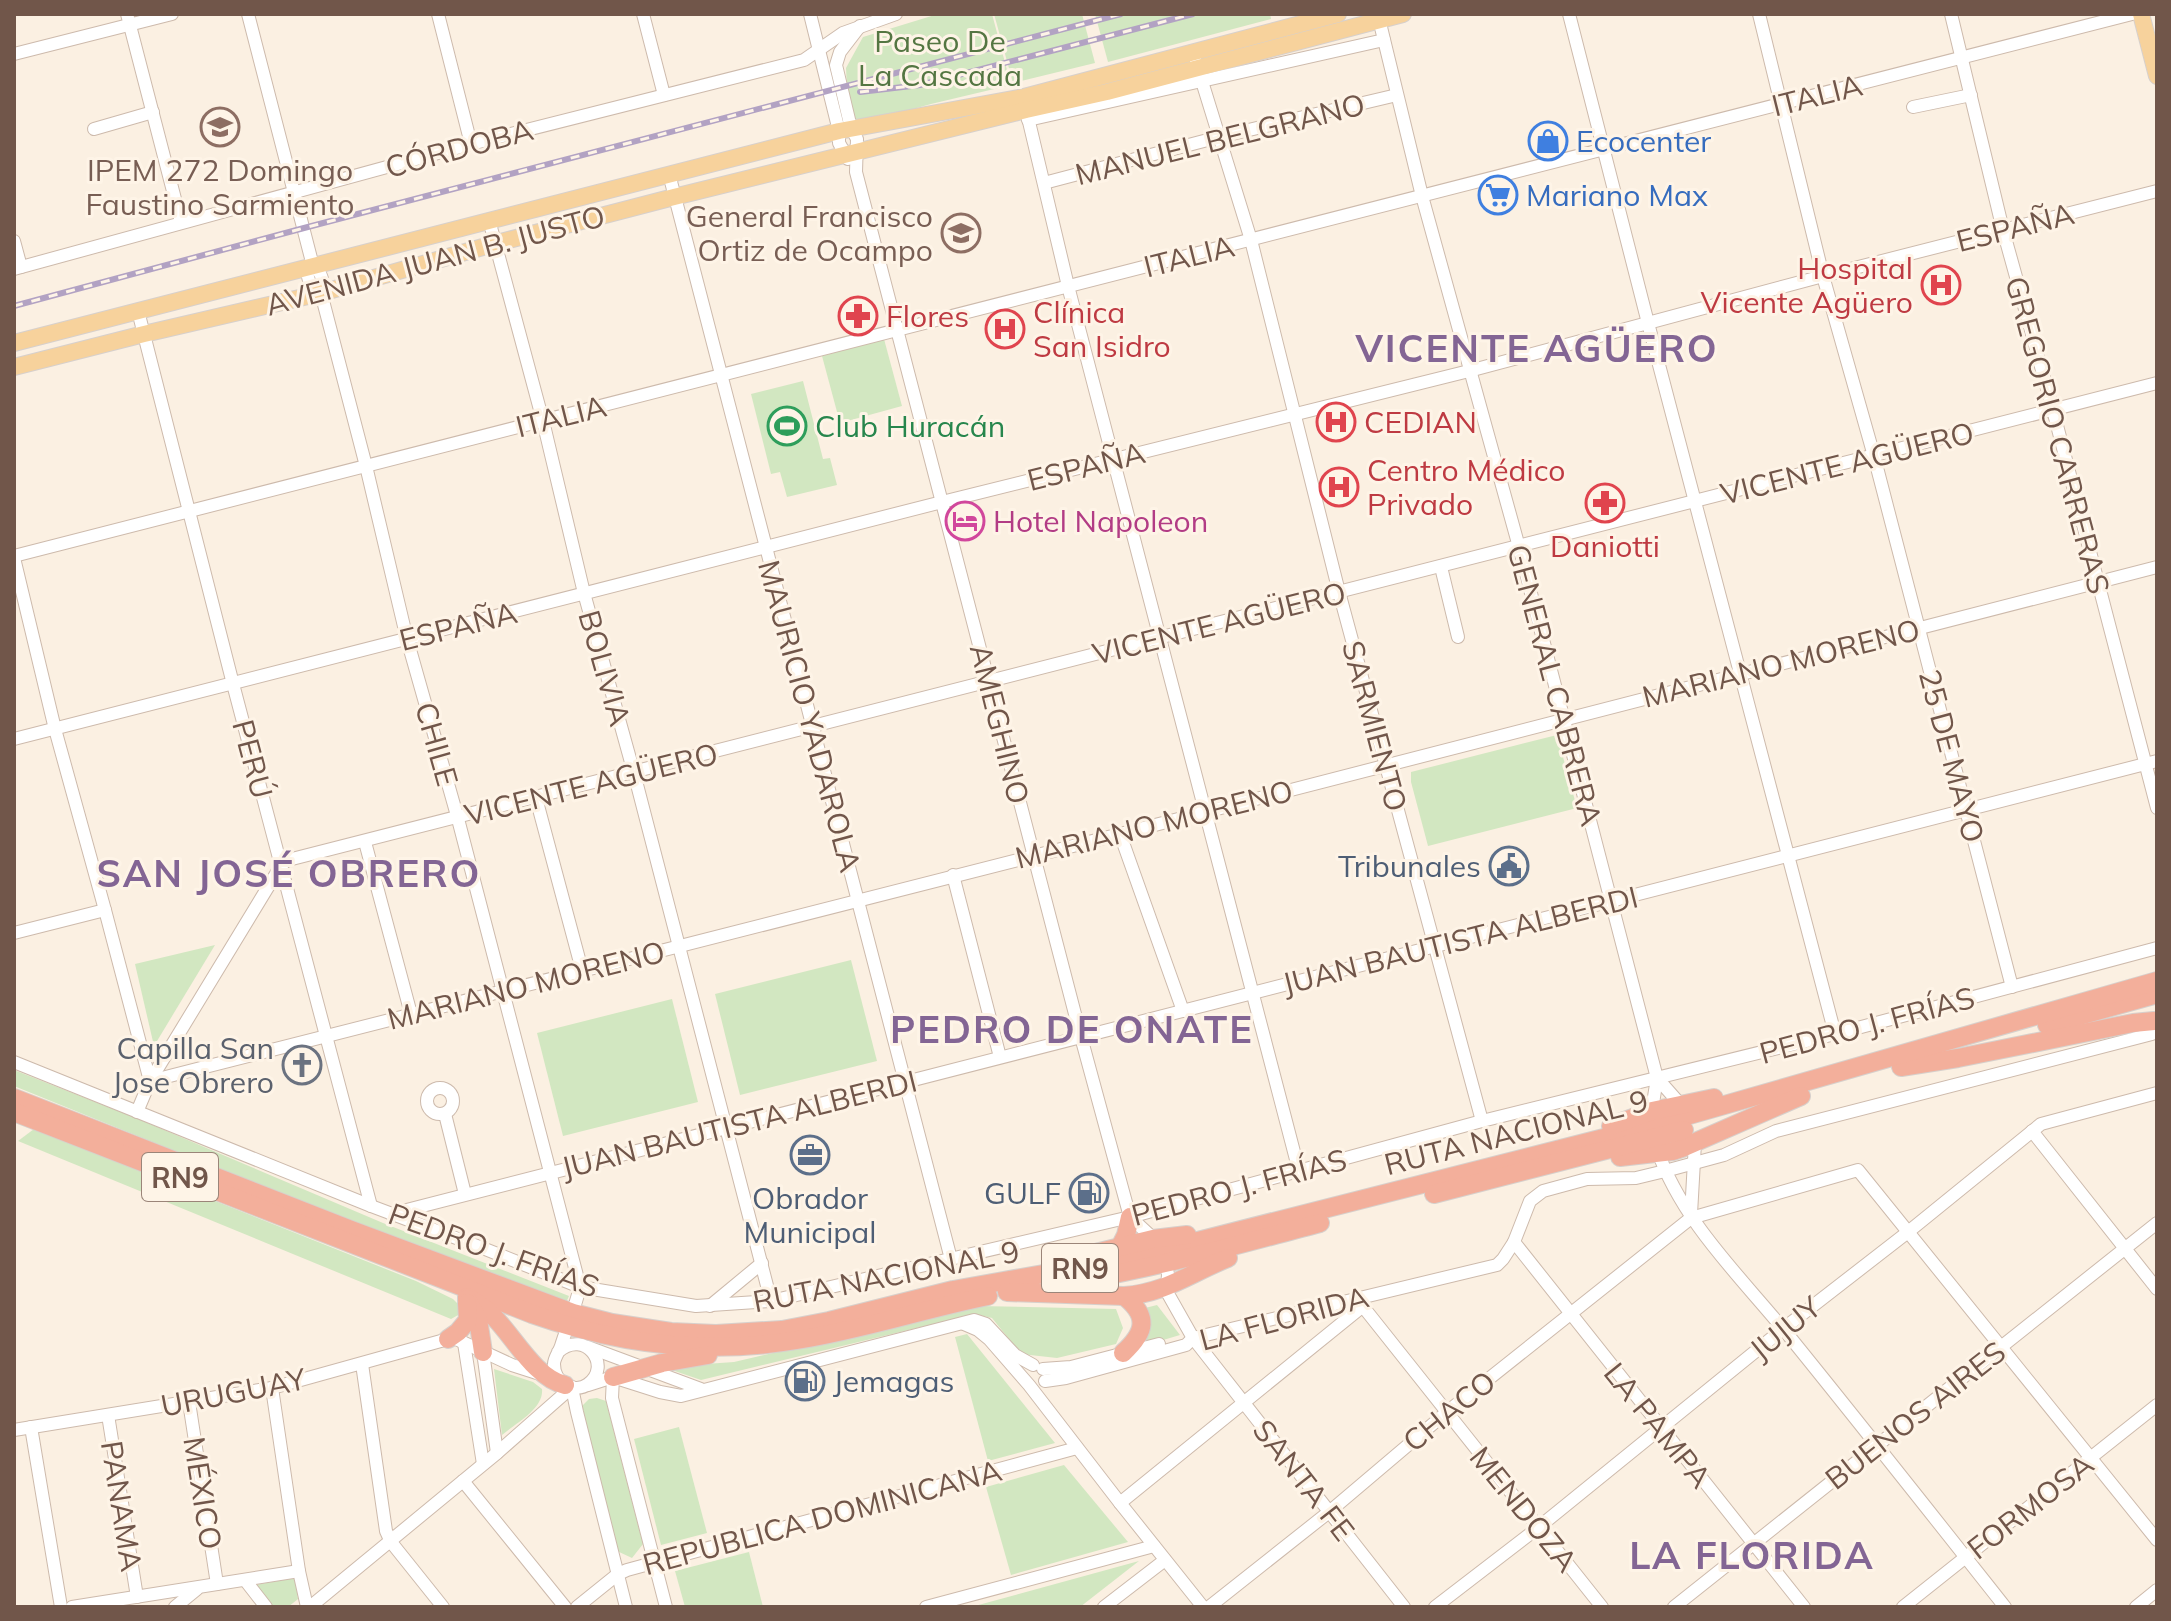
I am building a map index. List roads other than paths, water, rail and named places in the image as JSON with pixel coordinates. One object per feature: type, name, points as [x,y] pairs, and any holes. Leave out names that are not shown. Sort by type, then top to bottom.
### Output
[{"type":"highway","name":"RUTA NACIONAL 9","points":[[1656,1140],[1776,1090],[2157,981]]},
{"type":"highway","name":"RUTA NACIONAL 9","points":[[1656,1140],[2157,994]]},
{"type":"highway","points":[[1901,1067],[2133,1023],[2155,1029]]},
{"type":"highway","points":[[1554,1157],[1656,1140],[1680,1104],[1776,1090]]},
{"type":"highway","name":"RUTA NACIONAL 9","points":[[14,1096],[570,1320],[716,1334],[766,1331],[817,1323],[953,1290],[1118,1275],[1160,1252],[1249,1228],[1554,1157]]},
{"type":"highway","points":[[1554,1157],[1580,1137],[1656,1140],[1673,1151],[1801,1096]]},
{"type":"highway","name":"RUTA NACIONAL 9","points":[[14,1115],[430,1274],[649,1343],[770,1344],[828,1334],[1006,1286]]},
{"type":"highway","name":"RUTA NACIONAL 9","points":[[1160,1252],[1283,1233],[1554,1157]]},
{"type":"highway","points":[[1120,1247],[1130,1217]]},
{"type":"highway","name":"RN9","points":[[1006,1286],[1124,1296],[1143,1294],[1167,1287],[1283,1233]]},
{"type":"highway","name":"RN9","points":[[1006,1286],[1033,1269],[1120,1247],[1160,1252]]},
{"type":"highway","points":[[430,1274],[495,1317],[563,1382]]},
{"type":"highway","points":[[456,1341],[458,1332],[468,1320],[466,1296]]},
{"type":"highway","points":[[466,1296],[478,1319],[483,1352]]},
{"type":"highway","points":[[1123,1353],[1142,1328],[1140,1313],[1124,1296]]},
{"type":"highway","points":[[607,1378],[642,1367],[735,1353],[770,1344]]},
{"type":"main road","points":[[1198,67],[1338,14]]},
{"type":"main road","points":[[1026,109],[1107,92],[1378,17],[1403,14]]},
{"type":"main road","points":[[2141,14],[2152,38],[2157,76]]},
{"type":"main road","name":"AVENIDA JUAN B. JUSTO","points":[[14,343],[845,130],[1026,109]]},
{"type":"main road","name":"AVENIDA JUAN B. JUSTO","points":[[14,367],[321,293],[497,243],[1026,109]]},
{"type":"street","points":[[14,54],[129,19],[172,14]]},
{"type":"street","name":"CHILE","points":[[248,14],[313,266],[321,272],[324,285],[321,293],[407,639],[458,819],[580,1287]]},
{"type":"street","points":[[438,14],[471,144]]},
{"type":"street","points":[[643,14],[664,95]]},
{"type":"street","points":[[810,14],[845,130]]},
{"type":"street","name":"CÓRDOBA","points":[[17,268],[471,144],[804,60],[843,33],[896,14]]},
{"type":"street","points":[[1569,14],[1835,1034]]},
{"type":"street","name":"25 DE MAYO","points":[[1759,14],[1823,276],[1874,456],[2012,987]]},
{"type":"street","name":"GREGORIO CARRERAS","points":[[1951,14],[2003,230],[2098,582],[2151,763],[2157,808]]},
{"type":"street","name":"ITALIA","points":[[14,557],[2132,14]]},
{"type":"street","name":"GENERAL CABRERA","points":[[1378,17],[1422,196],[1519,547],[1657,1078]]},
{"type":"street","points":[[129,19],[181,222]]},
{"type":"street","points":[[845,130],[836,65],[840,52],[860,26]]},
{"type":"street","points":[[1198,67],[1384,40]]},
{"type":"street","name":"SARMIENTO","points":[[1198,67],[1251,240],[1339,592],[1482,1121]]},
{"type":"street","name":"MANUEL BELGRANO","points":[[1044,183],[1397,95]]},
{"type":"street","points":[[1913,107],[1971,95]]},
{"type":"street","points":[[1026,109],[1068,286],[1299,1171]]},
{"type":"street","points":[[94,129],[153,112]]},
{"type":"street","name":"AMEGHINO","points":[[845,130],[839,143],[851,154],[856,172],[1130,1217]]},
{"type":"street","name":"MAURICIO YADAROLA","points":[[669,174],[951,1259]]},
{"type":"street","name":"ESPAÑA","points":[[14,739],[1469,371],[2157,191]]},
{"type":"street","name":"BOLIVIA","points":[[489,220],[771,1301]]},
{"type":"street","points":[[14,241],[17,268]]},
{"type":"street","name":"PERÚ","points":[[138,311],[371,1206]]},
{"type":"street","name":"VICENTE AGÜERO","points":[[282,864],[2157,383]]},
{"type":"street","points":[[14,557],[55,729],[150,1081]]},
{"type":"street","points":[[1441,567],[1458,637]]},
{"type":"street","name":"MARIANO MORENO","points":[[150,1081],[2157,567]]},
{"type":"street","name":"JUAN BAUTISTA ALBERDI","points":[[391,1214],[2151,763]]},
{"type":"street","points":[[536,798],[582,970]]},
{"type":"street","points":[[1120,834],[1183,1011]]},
{"type":"street","points":[[365,842],[411,1014]]},
{"type":"street","points":[[137,1112],[150,1081],[282,864]]},
{"type":"street","points":[[953,875],[1000,1057]]},
{"type":"street","points":[[14,933],[105,910]]},
{"type":"street","name":"PEDRO J. FRÍAS","points":[[14,1062],[580,1287],[672,1304],[710,1306],[771,1301],[1130,1217],[1482,1121],[1835,1034],[2157,948]]},
{"type":"street","points":[[1656,1140],[1694,1163],[1724,1155],[1776,1131],[2155,1029]]},
{"type":"street","points":[[1657,1078],[1680,1104]]},
{"type":"street","points":[[1657,1078],[1656,1140],[1691,1218],[2005,1607]]},
{"type":"street","name":"JUJUY","points":[[1435,1607],[2041,1124],[2157,1093]]},
{"type":"street","points":[[445,1114],[465,1194]]},
{"type":"street","points":[[2032,1131],[2157,1289]]},
{"type":"street","points":[[1514,1242],[1530,1201],[1543,1191],[1587,1179],[1636,1178],[1656,1140]]},
{"type":"street","points":[[1691,1218],[1695,1143]]},
{"type":"street","points":[[1691,1218],[1858,1170],[2157,1540]]},
{"type":"street","points":[[1027,1383],[1025,1371],[1041,1375],[1193,1338],[1170,1298],[1160,1252],[1130,1217]]},
{"type":"street","name":"CHACO","points":[[1209,1607],[1691,1218]]},
{"type":"street","name":"BUENOS AIRES","points":[[1674,1607],[2157,1223]]},
{"type":"street","name":"LA FLORIDA","points":[[1041,1375],[1066,1378],[1186,1345],[1193,1338],[1360,1303],[1497,1265],[1514,1242]]},
{"type":"street","name":"LA PAMPA","points":[[1514,1242],[1804,1607]]},
{"type":"street","points":[[710,1306],[762,1263]]},
{"type":"street","points":[[580,1287],[554,1365],[577,1412],[626,1607]]},
{"type":"street","points":[[1120,1503],[1245,1404],[1360,1303]]},
{"type":"street","name":"MENDOZA","points":[[1360,1303],[1602,1607]]},
{"type":"street","points":[[456,1341],[563,1382],[607,1378],[681,1396],[978,1320],[1041,1375],[1046,1408]]},
{"type":"street","points":[[964,1324],[989,1339],[1027,1383],[1203,1607]]},
{"type":"street","name":"SANTA FE","points":[[1193,1338],[1404,1607]]},
{"type":"street","points":[[456,1341],[483,1464]]},
{"type":"street","name":"URUGUAY","points":[[14,1430],[272,1388],[456,1341]]},
{"type":"street","points":[[558,1352],[570,1345],[585,1346],[701,1389]]},
{"type":"street","points":[[585,1346],[607,1378],[666,1607]]},
{"type":"street","points":[[483,1352],[497,1453]]},
{"type":"street","points":[[362,1364],[386,1531],[391,1542],[443,1607]]},
{"type":"street","points":[[272,1388],[299,1571],[309,1607],[542,1415],[563,1382],[594,1377],[598,1365]]},
{"type":"street","points":[[1027,1383],[1036,1387],[1041,1375]]},
{"type":"street","name":"MÉXICO","points":[[189,1402],[217,1584]]},
{"type":"street","name":"FORMOSA","points":[[1903,1607],[2157,1405]]},
{"type":"street","name":"PANAMA","points":[[108,1415],[137,1597]]},
{"type":"street","points":[[31,1427],[61,1607]]},
{"type":"street","name":"REPUBLICA DOMINICANA","points":[[577,1607],[618,1574],[654,1562],[1077,1448]]},
{"type":"street","points":[[463,1481],[565,1607]]},
{"type":"street","points":[[926,1607],[1154,1546]]},
{"type":"street","points":[[1104,1607],[1165,1560]]},
{"type":"street","points":[[72,1607],[299,1571]]},
{"type":"street","points":[[245,1580],[266,1607]]},
{"type":"street","points":[[175,1607],[200,1587]]},
{"type":"street","points":[[2136,1607],[2157,1590]]},
{"type":"railway","points":[[14,306],[1121,14]]},
{"type":"railway","points":[[860,92],[920,85],[1193,14]]},
{"type":"place","name":"IPEM 272 Domingo Faustino Sarmiento","points":[[220,127]]},
{"type":"place","name":"Ecocenter","points":[[1548,141]]},
{"type":"place","name":"Mariano Max","points":[[1498,195]]},
{"type":"place","name":"General Francisco Ortiz de Ocampo","points":[[961,233]]},
{"type":"place","name":"Hospital Vicente Agüero","points":[[1941,285]]},
{"type":"place","name":"Flores","points":[[858,316]]},
{"type":"place","name":"Clínica San Isidro","points":[[1005,329]]},
{"type":"place","name":"CEDIAN","points":[[1336,422]]},
{"type":"place","name":"Club Huracán","points":[[787,426]]},
{"type":"place","name":"Centro Médico Privado","points":[[1339,487]]},
{"type":"place","name":"Daniotti","points":[[1605,503]]},
{"type":"place","name":"Hotel Napoleon","points":[[965,521]]},
{"type":"place","name":"Tribunales","points":[[1509,866]]},
{"type":"place","name":"Capilla San Jose Obrero","points":[[302,1065]]},
{"type":"place","name":"Obrador Municipal","points":[[810,1155]]},
{"type":"place","name":"GULF","points":[[1089,1193]]},
{"type":"place","name":"Jemagas","points":[[805,1381]]},
{"type":"district","name":"VICENTE AGÜERO","points":[[1537,348]]},
{"type":"district","name":"SAN JOSÉ OBRERO","points":[[289,873]]},
{"type":"district","name":"PEDRO DE ONATE","points":[[1072,1029]]},
{"type":"district","name":"LA FLORIDA","points":[[1752,1555]]},
{"type":"park label","name":"Paseo De La Cascada","points":[[940,58]]}]
